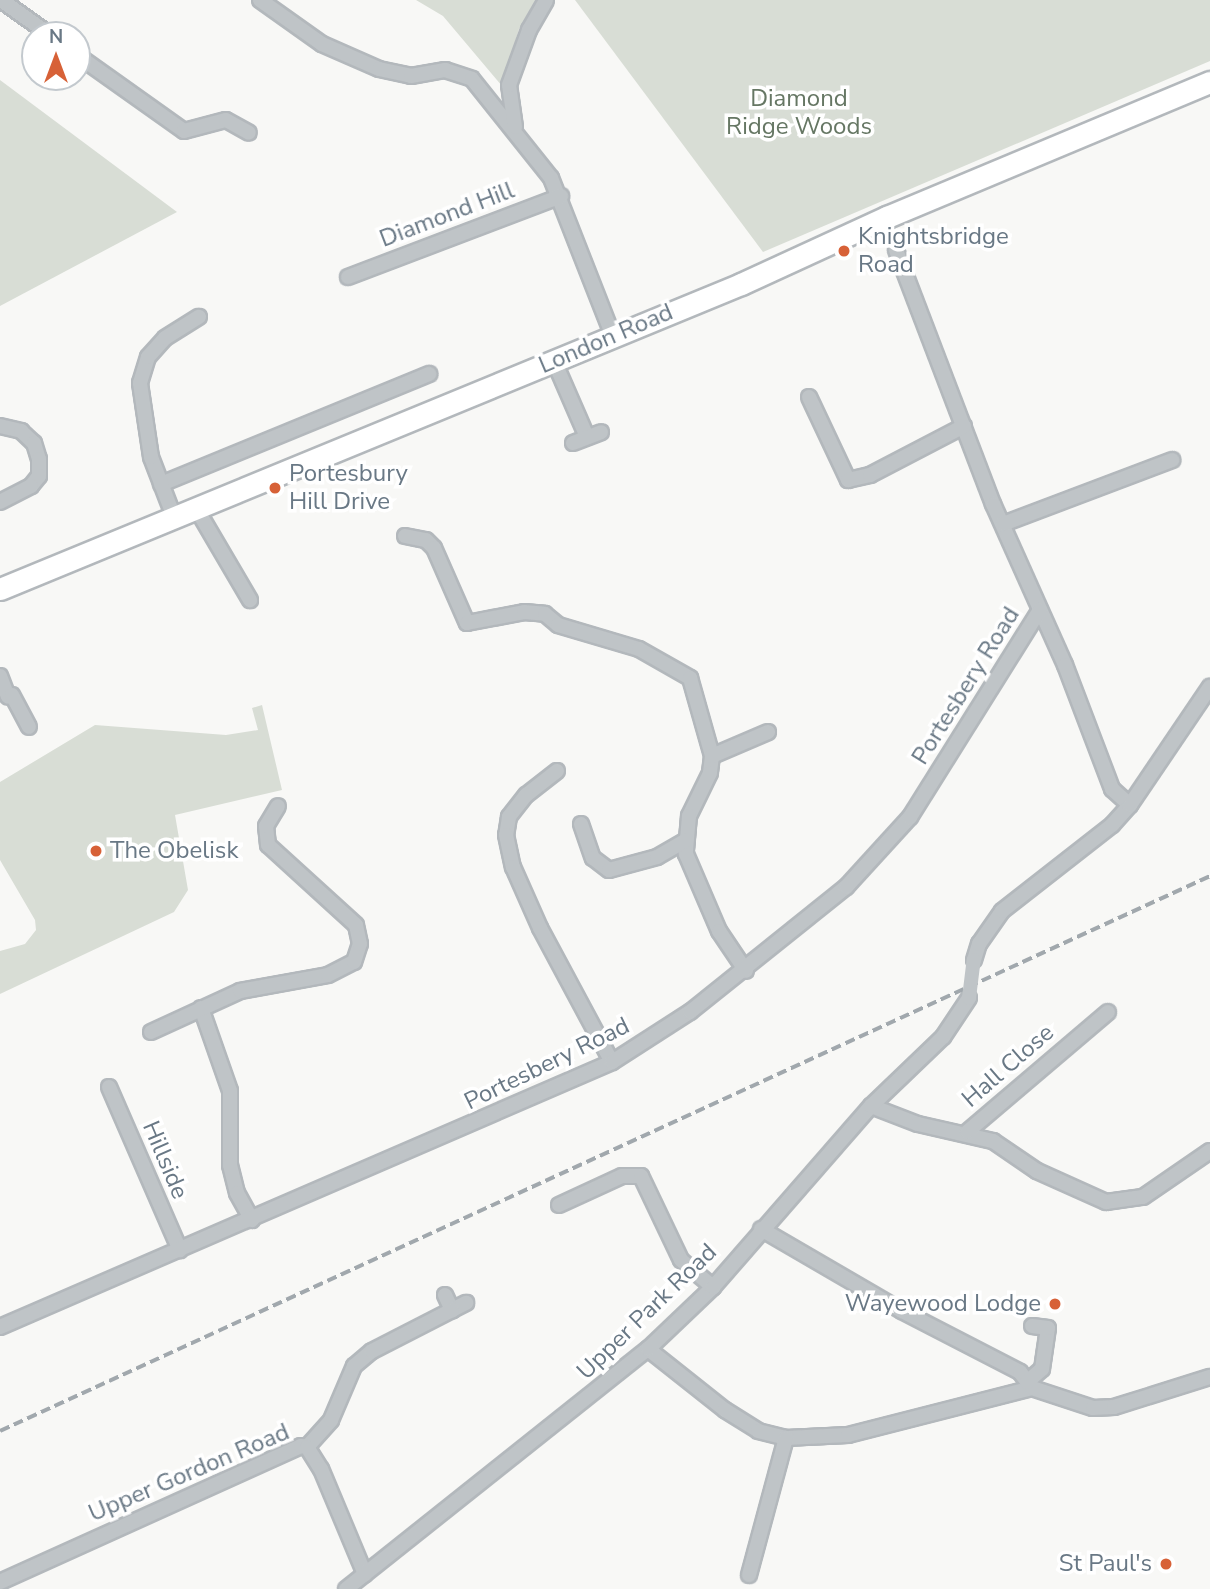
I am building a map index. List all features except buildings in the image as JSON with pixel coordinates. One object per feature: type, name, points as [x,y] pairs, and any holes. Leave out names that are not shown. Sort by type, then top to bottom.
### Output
[{"type":"main road","name":"London Road","points":[[0,589],[554,361],[1210,82]]},
{"type":"street","points":[[1,0],[30,21]]},
{"type":"street","points":[[260,0],[322,44],[379,69],[411,75],[445,70],[472,79],[515,129],[561,196],[613,336]]},
{"type":"street","points":[[515,129],[509,85],[529,30],[546,0]]},
{"type":"street","points":[[91,65],[184,131],[222,116],[249,134]]},
{"type":"street","name":"Diamond Hill","points":[[348,277],[561,196]]},
{"type":"street","points":[[896,250],[1003,524],[1112,789],[1130,805],[1210,687]]},
{"type":"street","points":[[174,517],[145,430],[140,383],[148,357],[164,338],[199,317]]},
{"type":"street","points":[[554,361],[587,437]]},
{"type":"street","points":[[161,484],[429,374]]},
{"type":"street","points":[[809,397],[848,480],[870,475],[964,426]]},
{"type":"street","points":[[0,426],[20,431],[34,443],[39,458],[38,476],[31,486],[1,502]]},
{"type":"street","points":[[1003,524],[1172,460]]},
{"type":"street","points":[[196,508],[250,600]]},
{"type":"street","points":[[405,536],[426,540],[434,548],[467,623],[524,612],[545,614],[558,625],[639,649],[690,677],[712,756],[710,773],[689,816],[686,840],[693,877],[719,931],[746,971]]},
{"type":"street","name":"Portesbery Road","points":[[0,1327],[612,1062],[746,971],[846,887],[910,817],[1040,610]]},
{"type":"street","points":[[0,677],[29,727]]},
{"type":"street","points":[[712,756],[768,732]]},
{"type":"street","points":[[557,771],[526,795],[509,817],[506,835],[513,867],[540,928],[612,1062]]},
{"type":"street","name":"Upper Park Road","points":[[346,1589],[648,1349],[713,1287],[871,1106],[943,1037],[969,999],[979,943],[1002,911],[1112,825],[1130,805]]},
{"type":"street","points":[[151,1032],[201,1008],[266,984],[328,975],[354,962],[360,951],[356,925],[268,845],[266,826],[278,806]]},
{"type":"street","points":[[581,824],[593,858],[609,870],[657,858],[686,840]]},
{"type":"street","points":[[201,1008],[230,1091],[230,1165],[237,1193],[252,1220]]},
{"type":"street","name":"Hall Close","points":[[967,1132],[1108,1012]]},
{"type":"street","name":"Hillside","points":[[109,1087],[180,1250]]},
{"type":"street","points":[[871,1106],[918,1125],[967,1132],[993,1141],[1037,1171],[1105,1202],[1143,1197],[1210,1151]]},
{"type":"street","points":[[559,1205],[622,1176],[641,1176],[681,1260],[713,1287]]},
{"type":"street","points":[[761,1229],[902,1311],[1020,1372],[1030,1385],[1093,1408],[1114,1408],[1210,1377]]},
{"type":"street","points":[[445,1295],[452,1310]]},
{"type":"street","points":[[307,1447],[331,1420],[354,1366],[372,1351],[466,1303]]},
{"type":"street","points":[[648,1349],[725,1410],[758,1431],[786,1437],[848,1435],[1030,1385],[1042,1369],[1048,1328],[1032,1326]]},
{"type":"street","points":[[749,1575],[786,1437]]},
{"type":"street","name":"Upper Gordon Road","points":[[0,1582],[291,1450],[307,1447],[365,1574]]},
{"type":"green space","points":[[416,0],[538,0],[519,29],[502,86],[443,16]]},
{"type":"green space","name":"Diamond Ridge Woods","points":[[575,0],[1210,0],[1210,61],[763,252]]},
{"type":"green space","points":[[0,80],[177,212],[0,306]]},
{"type":"green space","points":[[262,705],[282,790],[175,815],[188,890],[174,912],[0,994],[0,951],[25,944],[36,930],[35,920],[0,860],[0,782],[95,725],[226,735],[258,730],[252,708]]},
{"type":"railway","points":[[0,1431],[1210,876]]},
{"type":"place","name":"Knightsbridge Road","points":[[844,251]]},
{"type":"place","name":"Portesbury Hill Drive","points":[[275,488]]},
{"type":"place","name":"The Obelisk","points":[[96,851]]},
{"type":"place","name":"Wayewood Lodge","points":[[1055,1304]]},
{"type":"place","name":"St Paul's","points":[[1166,1564]]}]
